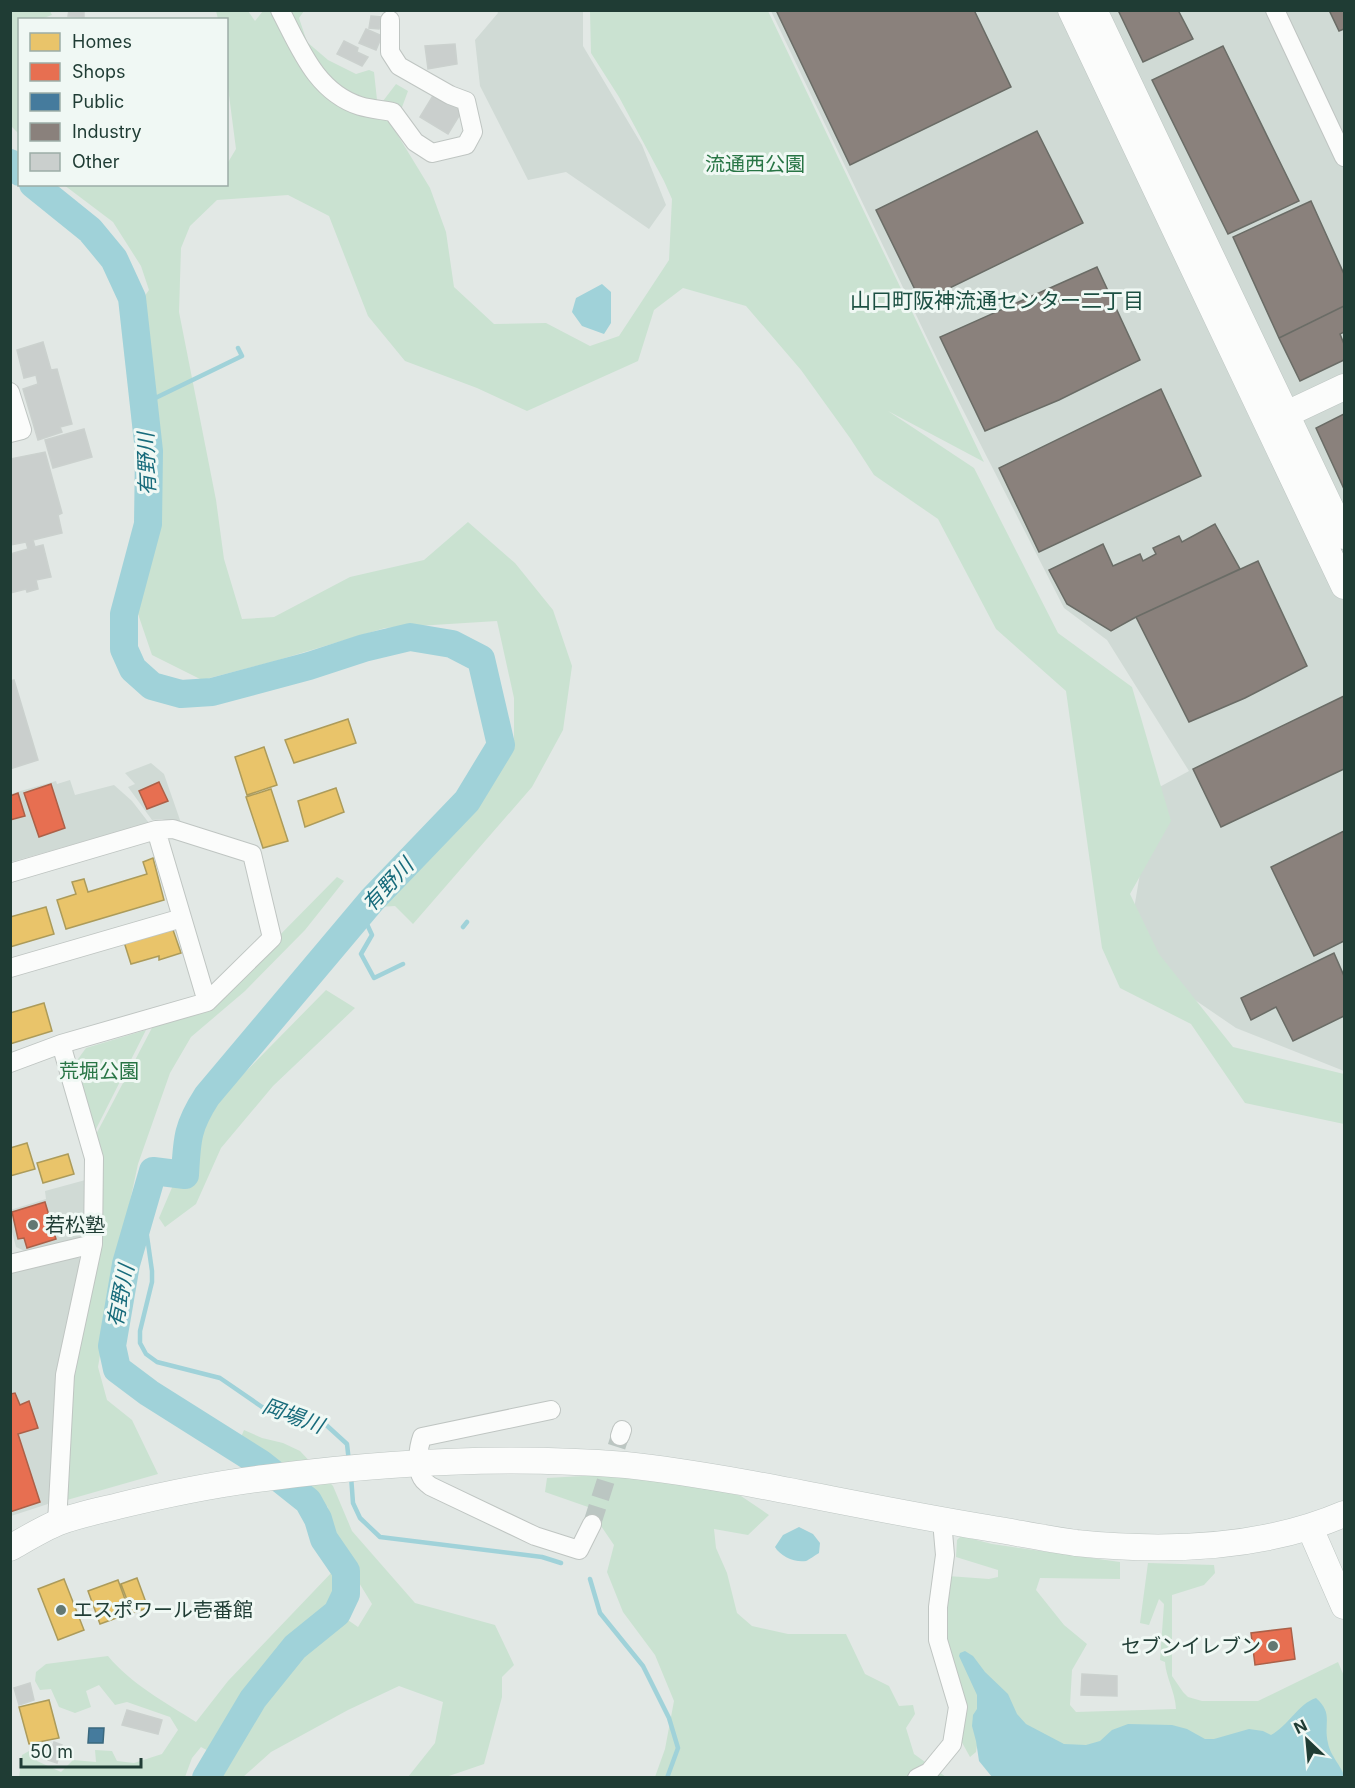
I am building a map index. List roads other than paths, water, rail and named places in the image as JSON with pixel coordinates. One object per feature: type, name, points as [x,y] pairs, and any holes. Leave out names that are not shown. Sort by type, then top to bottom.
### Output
[{"type":"street","points":[[280,10],[309,66],[325,86],[360,106],[393,112],[415,142],[432,153],[466,145],[473,132],[466,101],[450,95],[428,81],[413,76],[399,66],[390,52],[390,20]]},
{"type":"street","points":[[1071,10],[1277,419],[1344,536]]},
{"type":"street","points":[[1094,10],[1277,419],[1344,586]]},
{"type":"street","points":[[1275,10],[1344,157]]},
{"type":"street","points":[[1277,419],[1344,387]]},
{"type":"street","points":[[10,392],[22,430],[10,433]]},
{"type":"street","points":[[10,873],[156,830],[173,829],[252,854],[272,938],[207,1002],[61,1044],[10,1063]]},
{"type":"street","points":[[156,830],[207,1002]]},
{"type":"street","points":[[10,968],[182,918]]},
{"type":"street","points":[[61,1044],[94,1158],[93,1244],[65,1375],[67,1520]]},
{"type":"street","points":[[11,1261],[93,1244]]},
{"type":"street","points":[[551,1410],[422,1437],[419,1462],[422,1478],[430,1486],[534,1536],[579,1550],[592,1524]]},
{"type":"street","points":[[10,1548],[67,1520],[171,1493],[217,1484],[419,1462],[537,1462],[624,1465],[657,1469],[750,1484],[942,1521],[1074,1542],[1165,1546],[1230,1543],[1310,1528],[1344,1514]]},
{"type":"street","points":[[917,1778],[929,1772],[952,1744],[958,1707],[938,1640],[938,1607],[945,1556],[942,1521]]},
{"type":"street","points":[[1310,1528],[1344,1606]]},
{"type":"water","points":[[602,284],[611,292],[611,323],[604,334],[582,326],[572,312],[576,298]]},
{"type":"water","points":[[799,1527],[813,1534],[820,1543],[819,1553],[806,1561],[788,1558],[775,1547],[783,1535]]},
{"type":"water","points":[[965,1651],[973,1656],[985,1672],[1008,1694],[1017,1714],[1026,1724],[1064,1744],[1086,1745],[1100,1741],[1112,1730],[1128,1724],[1172,1725],[1187,1729],[1205,1739],[1214,1739],[1249,1729],[1271,1735],[1304,1705],[1316,1698],[1325,1709],[1329,1748],[1344,1777],[992,1777],[979,1761],[972,1726],[973,1715],[977,1709],[977,1695],[959,1656]]},
{"type":"waterway","name":"有野川","points":[[10,163],[18,170]]},
{"type":"waterway","name":"有野川","points":[[35,186],[90,230],[114,259],[132,298],[149,451],[148,524],[124,614],[124,649],[133,669],[152,686],[181,694],[212,692],[410,637],[452,644],[481,659],[501,745],[467,801],[372,900],[207,1096],[195,1116],[189,1134],[185,1175],[153,1171],[126,1264],[112,1346],[117,1369],[149,1393],[260,1463],[308,1501],[318,1519],[324,1539],[346,1571],[346,1594],[337,1613],[295,1647],[253,1699],[206,1778]]},
{"type":"waterway","points":[[143,404],[242,356],[238,348]]},
{"type":"waterway","points":[[359,916],[366,922],[372,935],[361,954],[374,978],[403,964]]},
{"type":"waterway","points":[[463,927],[467,922]]},
{"type":"waterway","name":"岡場川","points":[[143,1208],[152,1271],[152,1282],[140,1331],[140,1343],[146,1354],[157,1362],[220,1378],[262,1407],[324,1423],[347,1444],[349,1462]]},
{"type":"waterway","name":"岡場川","points":[[351,1476],[353,1503],[360,1518],[380,1537],[542,1557],[561,1563]]},
{"type":"waterway","name":"岡場川","points":[[590,1579],[600,1613],[643,1666],[669,1718],[678,1748],[667,1778]]},
{"type":"tunnel","points":[[592,1524],[620,1436]]},
{"type":"place","name":"若松塾","points":[[33,1225]]},
{"type":"place","name":"エスポワール壱番館","points":[[61,1610]]},
{"type":"place","name":"セブンイレブン","points":[[1273,1646]]},
{"type":"district","name":"山口町阪神流通センター二丁目","points":[[997,301]]},
{"type":"park label","name":"流通西公園","points":[[755,164]]},
{"type":"park label","name":"荒堀公園","points":[[99,1071]]}]
